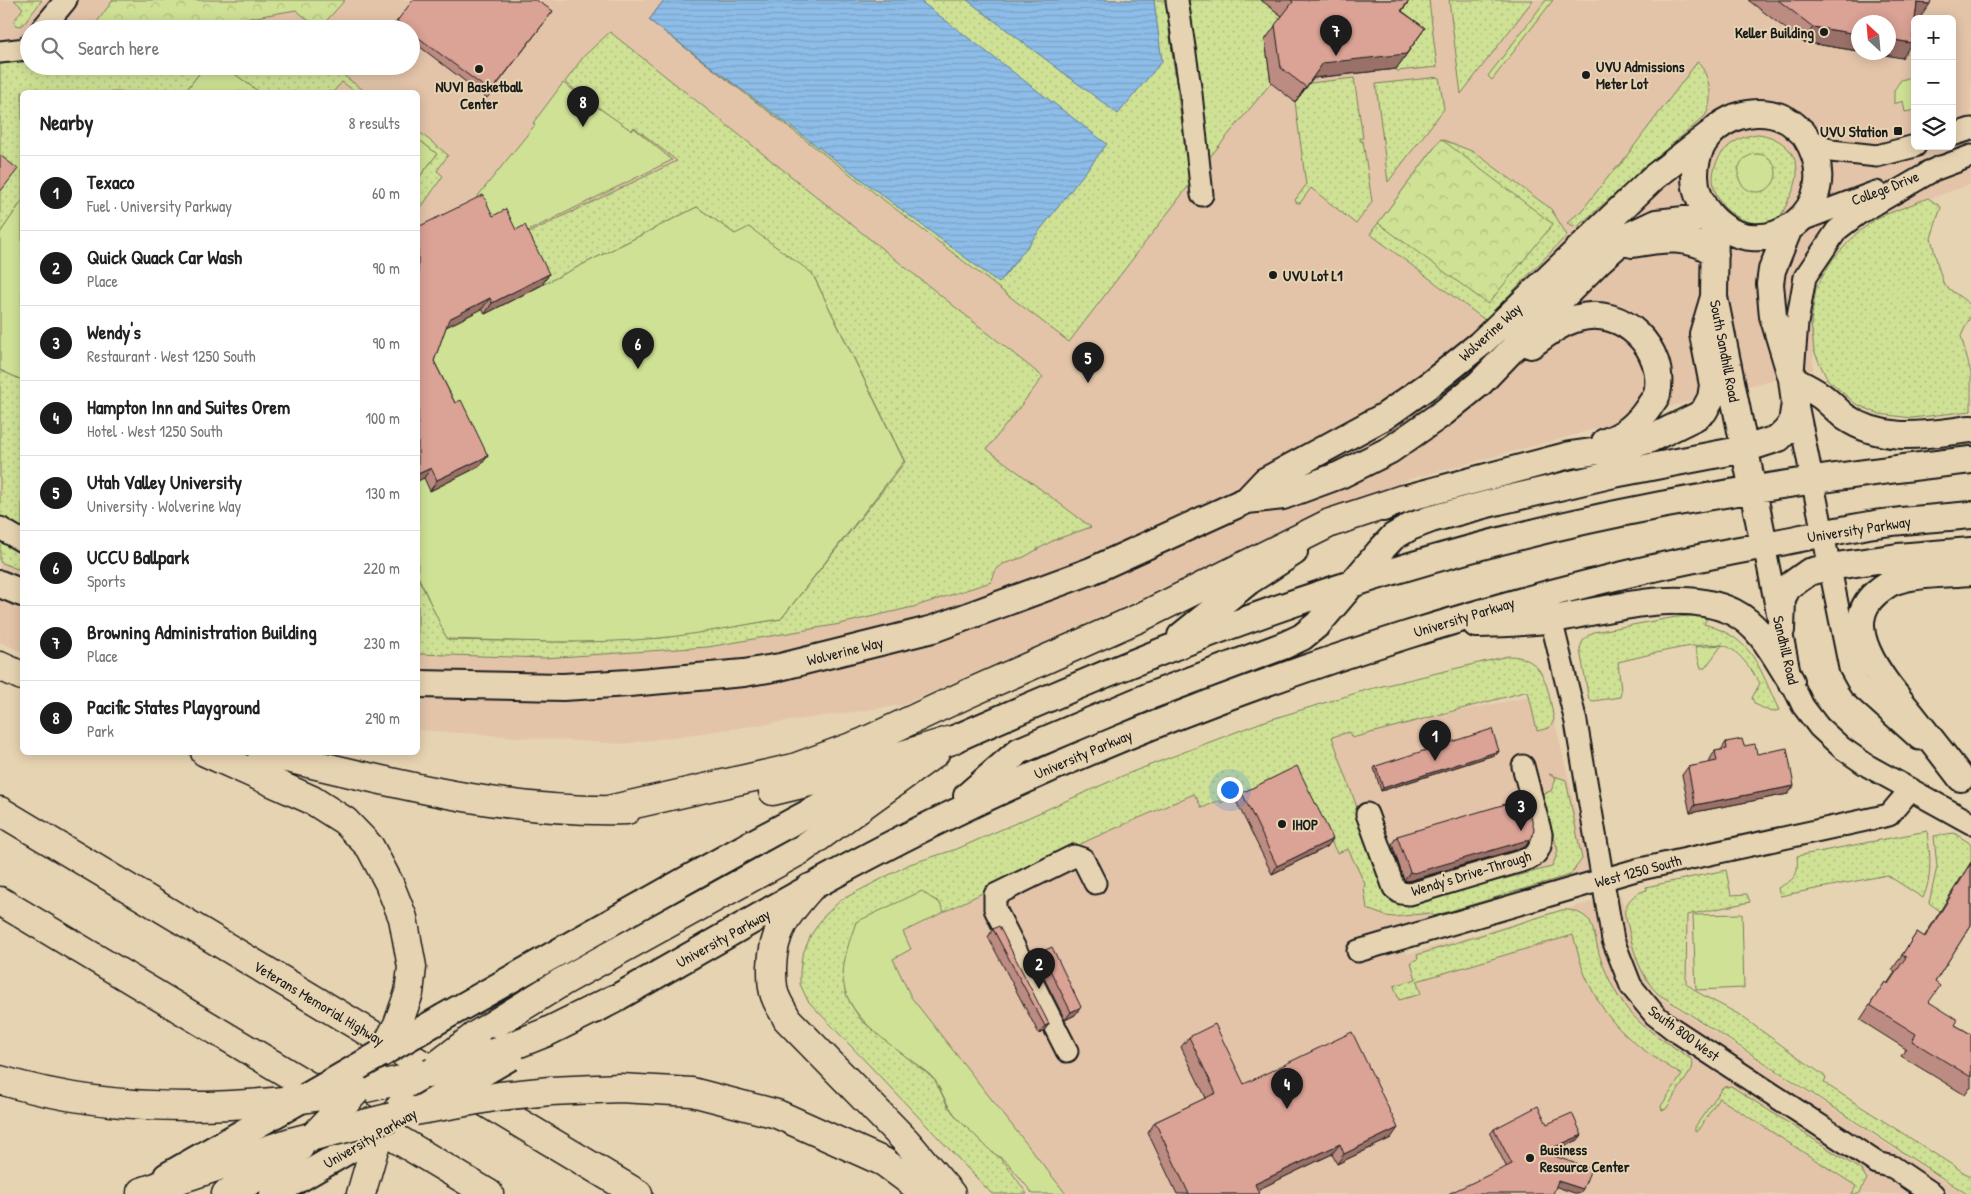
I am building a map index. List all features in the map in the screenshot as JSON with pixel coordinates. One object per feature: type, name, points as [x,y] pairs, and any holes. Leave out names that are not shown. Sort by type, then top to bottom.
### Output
[{"type":"highway","points":[[608,810],[794,768],[855,746],[1138,618],[1330,523],[1403,499]]},
{"type":"highway","points":[[0,666],[20,675]]},
{"type":"highway","points":[[275,755],[450,795],[540,808],[608,810],[685,806],[765,793],[815,782],[952,740]]},
{"type":"highway","points":[[362,1189],[374,1150],[428,1074],[475,1036],[562,982],[801,850],[952,740]]},
{"type":"highway","points":[[212,755],[312,800],[345,821],[370,847],[389,883],[403,918],[412,967],[409,993],[400,1018],[383,1052],[357,1090],[302,1141],[261,1175],[226,1194]]},
{"type":"highway","name":"Veterans Memorial Highway","points":[[0,811],[638,1194]]},
{"type":"highway","points":[[810,888],[790,911],[778,930],[772,951],[772,974],[775,996],[787,1019],[906,1141],[951,1194]]},
{"type":"highway","points":[[0,901],[489,1194]]},
{"type":"highway","points":[[0,1080],[56,1094],[153,1104],[230,1105],[302,1099],[357,1090],[505,1054],[614,999]]},
{"type":"highway","points":[[138,1193],[302,1141],[500,1096],[550,1091],[620,1088],[692,1092],[777,1114],[884,1162],[927,1194]]},
{"type":"main road","points":[[942,818],[1018,751],[1152,695],[1302,637],[1318,624],[1394,537],[1410,527],[1431,519],[1499,501],[1604,476],[1744,449],[1779,438],[1787,430],[1794,413],[1792,379],[1773,316],[1770,284],[1772,270],[1794,225],[1811,206],[1818,188],[1819,168],[1814,149],[1805,135],[1786,119],[1765,113],[1742,114],[1722,123],[1710,134],[1700,152],[1694,172],[1695,186],[1699,199],[1713,219],[1732,232],[1751,237],[1771,236],[1794,225]]},
{"type":"main road","name":"Wolverine Way","points":[[1247,500],[1265,481],[1385,416],[1433,382],[1480,344],[1653,178],[1710,134]]},
{"type":"main road","name":"Wolverine Way","points":[[420,684],[563,687],[744,673],[780,667],[933,629],[1091,571],[1247,500],[1283,496],[1340,474],[1390,450],[1443,413],[1480,383],[1548,312],[1626,237],[1656,223],[1713,219]]},
{"type":"main road","name":"South Sandhill Road","points":[[1713,219],[1715,254],[1714,297],[1744,449]]},
{"type":"main road","points":[[1614,247],[1657,240],[1676,240],[1695,242],[1715,254]]},
{"type":"main road","points":[[1163,650],[1249,582],[1284,557],[1333,531],[1403,499],[1570,456],[1620,448],[1648,440],[1697,416],[1704,410],[1711,398],[1713,385],[1703,334],[1714,297]]},
{"type":"main road","points":[[1480,383],[1547,334],[1578,318],[1600,316],[1612,318],[1622,322],[1636,333],[1650,350],[1656,362],[1658,373],[1656,395],[1644,415],[1629,430],[1618,437],[1570,456]]},
{"type":"main road","points":[[1792,379],[1824,398],[1834,408],[1854,422],[1887,434],[1905,436],[1971,429]]},
{"type":"main road","name":"Sandhill Road","points":[[1744,449],[1764,545]]},
{"type":"main road","points":[[138,1193],[444,1017],[787,825],[952,740],[1163,650],[1258,615],[1355,583],[1451,555],[1579,523],[1662,505],[1812,480],[1971,460]]},
{"type":"main road","name":"University Parkway","points":[[614,999],[810,888],[942,818],[1041,772],[1229,695],[1328,660],[1517,601],[1599,580],[1700,557],[1874,524],[1971,515]]},
{"type":"main road","points":[[1781,630],[1781,605],[1788,587],[1809,572],[1829,567],[1898,557],[1971,551]]},
{"type":"main road","points":[[1968,776],[1881,676],[1865,647],[1861,624],[1866,605],[1871,598],[1885,585],[1895,580],[1971,572]]},
{"type":"main road","points":[[0,584],[20,592]]},
{"type":"main road","points":[[1431,628],[1551,619],[1600,610],[1679,600],[1700,602],[1734,612],[1756,628],[1768,643],[1791,681]]},
{"type":"main road","name":"University Parkway","points":[[273,1194],[505,1054]]},
{"type":"street","points":[[49,20],[66,0]]},
{"type":"street","points":[[1177,0],[1191,94],[1202,195]]},
{"type":"street","points":[[0,52],[20,50]]},
{"type":"street","points":[[1956,133],[1971,129]]},
{"type":"street","name":"College Drive","points":[[1805,135],[1831,151],[1877,156],[1911,147]]},
{"type":"street","name":"College Drive","points":[[1794,225],[1971,156]]},
{"type":"street","points":[[1939,167],[1858,214],[1837,230],[1805,277],[1797,322],[1792,379],[1850,668],[1860,686],[1968,776]]},
{"type":"street","points":[[0,528],[20,540]]},
{"type":"street","name":"Sandhill Road","points":[[1764,545],[1791,681],[1803,706],[1819,727],[1842,748],[1868,766],[1971,823]]},
{"type":"street","name":"South 800 West","points":[[1551,619],[1576,722],[1614,940],[1630,986],[1655,1015],[1673,1028],[1878,1163],[1893,1167],[1933,1194]]},
{"type":"street","name":"Wendy's Drive-Through","points":[[1367,814],[1394,888],[1401,893],[1410,894],[1531,858],[1541,846],[1541,834],[1523,766]]},
{"type":"street","name":"West 1250 South","points":[[1358,951],[1670,861],[1889,816],[1911,789]]},
{"type":"street","points":[[1067,1051],[995,910],[995,895],[1074,856],[1083,859],[1095,884]]},
{"type":"shaded area","points":[[0,0],[1971,0],[1971,184],[1861,223],[1813,280],[1813,370],[1704,397],[1553,441],[1410,479],[1319,515],[1092,621],[903,705],[622,744],[420,730],[420,90],[20,90],[20,651],[0,642]]},
{"type":"shaded area","points":[[1548,693],[1591,872],[1401,929],[1407,954],[1620,894],[1652,992],[1964,1194],[1058,1194],[870,949],[1276,747]]},
{"type":"green space","points":[[14,0],[42,0],[27,20],[20,20],[20,26],[15,25],[14,21],[23,8]]},
{"type":"green space","points":[[113,0],[345,0],[327,20],[308,20],[296,10],[239,20],[99,20]]},
{"type":"green space","points":[[664,0],[1165,0],[1190,184],[1069,342],[649,20]]},
{"type":"green space","points":[[1187,0],[1261,0],[1283,17],[1265,40],[1271,83],[1209,158]]},
{"type":"green space","points":[[1407,0],[1429,0],[1437,67],[1397,71],[1391,26]]},
{"type":"green space","points":[[1449,0],[1533,0],[1461,94]]},
{"type":"green space","points":[[1546,0],[1553,0],[1492,80],[1488,76]]},
{"type":"green space","points":[[610,32],[1043,377],[987,449],[1091,527],[1054,540],[1024,557],[1003,564],[996,570],[991,582],[913,607],[840,624],[708,647],[544,658],[420,654],[420,582],[449,640],[565,642],[661,638],[781,619],[905,462],[812,273],[735,234],[697,207],[542,285],[522,236],[677,161],[634,127],[631,132],[565,82],[584,56]]},
{"type":"green space","points":[[1698,61],[1708,81],[1710,95],[1710,102],[1705,116],[1577,227],[1567,223],[1583,209],[1617,166],[1619,166]]},
{"type":"green space","points":[[20,62],[20,75],[198,75],[187,90],[20,90],[20,204],[0,233],[0,64]]},
{"type":"green space","points":[[198,75],[236,75],[256,90],[187,90]]},
{"type":"green space","points":[[236,75],[343,75],[363,90],[353,90],[342,82],[335,90],[256,90]]},
{"type":"green space","points":[[1439,77],[1444,109],[1388,182],[1376,84]]},
{"type":"green space","points":[[1911,77],[1911,111],[1905,112],[1903,101],[1894,104],[1894,90],[1901,80]]},
{"type":"green space","points":[[1354,78],[1363,138],[1360,138],[1360,141],[1363,141],[1372,202],[1356,224],[1311,188],[1300,203],[1297,203],[1295,200],[1306,185],[1295,102],[1310,83]]},
{"type":"green space","points":[[563,83],[632,131],[634,128],[672,160],[522,234],[542,285],[697,207],[735,234],[749,227],[812,273],[904,461],[781,619],[690,634],[633,640],[554,642],[447,639],[420,580],[420,231],[469,207],[535,125],[533,123]]},
{"type":"green space","points":[[420,133],[448,155],[437,171],[443,176],[420,209],[420,176],[437,154],[420,141]]},
{"type":"green space","points":[[1758,134],[1773,138],[1785,146],[1794,158],[1797,176],[1796,183],[1781,215],[1772,223],[1758,224],[1741,219],[1723,206],[1716,194],[1713,181],[1718,159],[1734,142]],"holes":[[[1758,154],[1770,159],[1773,183],[1763,191],[1742,184],[1739,169],[1744,161],[1752,155]]]},
{"type":"green space","points":[[1441,139],[1474,152],[1551,209],[1567,235],[1485,320],[1370,234]]},
{"type":"green space","points":[[1441,139],[1553,224],[1488,304],[1378,223]]},
{"type":"green space","points":[[420,141],[437,154],[420,176]]},
{"type":"green space","points":[[1757,154],[1770,160],[1776,173],[1770,186],[1757,192],[1744,186],[1738,173],[1744,160]]},
{"type":"green space","points":[[1928,198],[1941,207],[1931,238],[1944,285],[1971,305],[1971,315],[1961,336],[1971,373],[1971,411],[1912,418],[1879,414],[1856,404],[1827,379],[1814,351],[1811,322],[1816,288],[1832,260],[1857,233],[1877,218]]},
{"type":"green space","points":[[20,204],[20,379],[0,370],[0,233]]},
{"type":"green space","points":[[0,370],[20,379],[20,570],[0,562]]},
{"type":"green space","points":[[1691,616],[1707,618],[1704,624],[1721,630],[1745,646],[1753,656],[1779,710],[1771,712],[1755,704],[1752,698],[1760,683],[1748,666],[1733,650],[1722,645],[1712,644],[1671,650],[1618,662],[1620,697],[1589,700],[1580,650],[1581,644],[1586,637],[1594,632]]},
{"type":"green space","points":[[1722,645],[1705,668],[1701,668],[1695,647]]},
{"type":"green space","points":[[1508,656],[1521,658],[1538,668],[1550,697],[1554,720],[1549,728],[1537,731],[1528,691],[1352,738],[1349,732],[1332,737],[1387,892],[1407,903],[1552,867],[1558,851],[1542,794],[1551,791],[1556,779],[1549,774],[1566,780],[1582,859],[1570,875],[1434,916],[1430,913],[1394,917],[1367,909],[1365,884],[1348,849],[1337,853],[1294,768],[1221,803],[1220,800],[1202,808],[1194,794],[1091,839],[944,912],[939,902],[931,898],[856,922],[844,969],[845,990],[850,1003],[861,1020],[935,1080],[947,1105],[958,1119],[1006,1164],[1027,1194],[992,1194],[808,1001],[800,984],[802,956],[811,935],[823,917],[841,900],[910,864],[957,849],[1127,774],[1262,722],[1366,690]]},
{"type":"green space","points":[[1927,831],[1930,857],[1928,881],[1923,898],[1887,875],[1780,896],[1778,888],[1795,876],[1797,856]]},
{"type":"green space","points":[[1954,833],[1971,844],[1971,862],[1940,911],[1929,903],[1937,867],[1934,836]]},
{"type":"green space","points":[[1726,870],[1731,895],[1747,894],[1750,902],[1687,915],[1686,983],[1697,992],[1738,1014],[1826,1077],[1824,1083],[1971,1177],[1971,1194],[1967,1194],[1657,993],[1651,986],[1638,962],[1632,944],[1625,914],[1627,904],[1637,894],[1647,890],[1646,887]]},
{"type":"green space","points":[[922,891],[939,902],[944,912],[903,932],[911,949],[893,959],[911,997],[1066,1194],[1033,1194],[1007,1162],[992,1152],[958,1119],[948,1105],[935,1080],[881,1037],[858,1015],[850,1003],[843,982],[843,973],[850,938],[856,922]]},
{"type":"green space","points":[[1562,910],[1577,912],[1590,921],[1603,965],[1619,998],[1628,1010],[1648,1029],[1690,1058],[1693,1063],[1692,1069],[1666,1109],[1662,1110],[1661,1106],[1682,1075],[1637,1044],[1614,1022],[1594,994],[1585,975],[1573,935],[1417,981],[1421,994],[1399,1000],[1394,986],[1416,979],[1411,962],[1418,959],[1417,955]]},
{"type":"green space","points":[[1742,914],[1744,988],[1696,990],[1693,915]]},
{"type":"green space","points":[[1731,1086],[1861,1170],[1867,1179],[1859,1194],[1852,1194],[1856,1186],[1719,1098],[1695,1132],[1695,1127],[1721,1090],[1724,1087]]},
{"type":"water","points":[[664,0],[919,0],[1107,144],[999,283],[649,20]]},
{"type":"water","points":[[967,0],[1154,0],[1162,61],[1118,114]]},
{"type":"building","name":"NUVI Basketball Center","points":[[413,0],[536,0],[553,11],[491,92],[420,39],[420,20],[398,20]]},
{"type":"building","points":[[1291,0],[1409,0],[1401,11],[1425,28],[1406,54],[1323,63],[1306,87],[1281,68],[1275,25],[1293,2]]},
{"type":"building","points":[[1778,0],[1931,0],[1930,4],[1917,3],[1916,15],[1911,15],[1911,43],[1896,40],[1896,15],[1851,15],[1851,33],[1813,27]]},
{"type":"building","points":[[0,155],[18,169],[0,192]]},
{"type":"building","points":[[483,195],[493,216],[506,209],[516,230],[525,225],[549,274],[492,303],[490,298],[449,319],[434,361],[455,403],[461,400],[488,456],[437,480],[431,468],[420,473],[420,226]]},
{"type":"building","points":[[1492,729],[1499,751],[1383,788],[1376,766]]},
{"type":"building","points":[[1742,739],[1744,746],[1755,744],[1757,754],[1787,748],[1794,786],[1695,805],[1688,767],[1717,761],[1715,751],[1727,749],[1726,742]]},
{"type":"building","name":"IHOP","points":[[1297,766],[1333,839],[1277,866],[1242,793]]},
{"type":"building","points":[[1526,798],[1534,828],[1531,839],[1414,873],[1410,872],[1397,836]]},
{"type":"building","points":[[1971,864],[1971,925],[1935,982],[1940,986],[1929,1002],[1958,1020],[1955,1025],[1971,1034],[1971,1077],[1912,1041],[1916,1034],[1870,1005],[1885,982],[1888,984],[1906,957],[1902,955],[1917,932],[1925,937]]},
{"type":"building","points":[[999,926],[1049,1024],[1045,1026],[993,929]]},
{"type":"building","points":[[1052,947],[1081,1007],[1071,1012],[1041,952]]},
{"type":"building","points":[[1215,1024],[1244,1084],[1352,1032],[1398,1128],[1344,1154],[1340,1144],[1255,1184],[1259,1194],[1189,1194],[1155,1122],[1216,1093],[1189,1037]]},
{"type":"building","name":"Business Resource Center","points":[[1538,1106],[1547,1124],[1572,1113],[1582,1135],[1543,1152],[1591,1169],[1583,1189],[1558,1181],[1553,1194],[1448,1194],[1512,1164],[1494,1129]]},
{"type":"place","name":"Keller Building","points":[[1824,32]]},
{"type":"place","name":"Browning Administration Building","points":[[1336,56]]},
{"type":"place","name":"NUVI Basketball Center","points":[[479,69]]},
{"type":"place","name":"UVU Admissions Meter Lot","points":[[1586,75]]},
{"type":"place","name":"Pacific States Playground","points":[[583,127]]},
{"type":"place","name":"UVU Station","points":[[1898,131]]},
{"type":"place","name":"UVU Lot L1","points":[[1273,275]]},
{"type":"place","name":"UCCU Ballpark","points":[[638,369]]},
{"type":"place","name":"Utah Valley University","points":[[1088,383]]},
{"type":"place","name":"Texaco","points":[[1435,761]]},
{"type":"place","name":"IHOP","points":[[1282,824]]},
{"type":"place","name":"Wendy's","points":[[1521,831]]},
{"type":"place","name":"Quick Quack Car Wash","points":[[1039,989]]},
{"type":"place","name":"Hampton Inn and Suites Orem","points":[[1287,1109]]},
{"type":"place","name":"Business Resource Center","points":[[1530,1158]]}]
